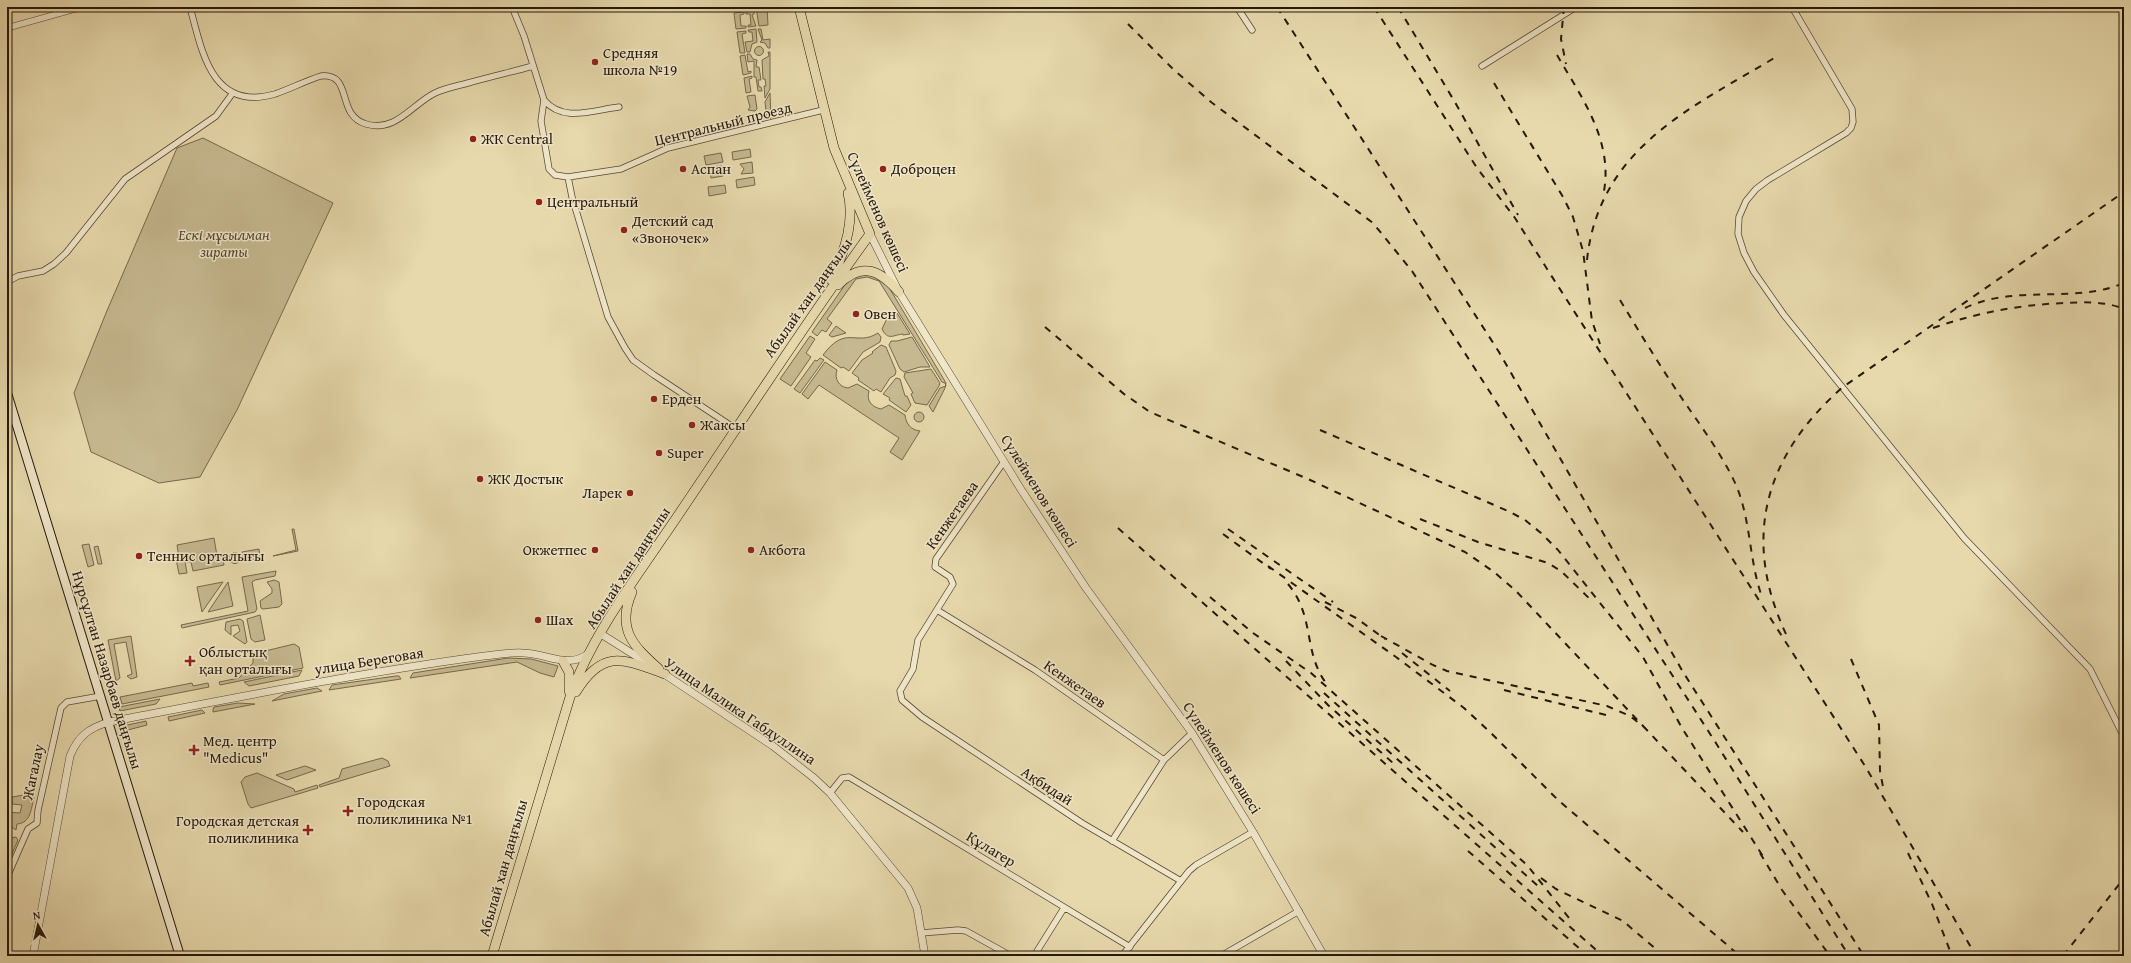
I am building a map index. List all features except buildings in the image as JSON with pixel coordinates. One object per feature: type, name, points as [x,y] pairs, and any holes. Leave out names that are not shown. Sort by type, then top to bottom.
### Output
[{"type":"highway","name":"Сүлейменов көшесі","points":[[799,7],[823,110],[839,161],[870,234]]},
{"type":"highway","points":[[819,304],[841,259],[850,218],[850,201],[839,161]]},
{"type":"highway","name":"Абылай хан даңғылы","points":[[492,956],[573,687],[601,634],[640,573],[819,304],[870,234]]},
{"type":"highway","points":[[819,304],[844,279],[853,273],[862,270],[881,274],[899,292]]},
{"type":"highway","points":[[640,573],[628,604],[627,630],[635,647],[665,674]]},
{"type":"highway","points":[[566,710],[588,674],[606,663],[618,660],[628,661],[665,674]]},
{"type":"highway","points":[[563,661],[568,668],[570,676],[566,710]]},
{"type":"main road","name":"Нұрсұлтан Назарбаев даңғылы","points":[[7,393],[180,956]]},
{"type":"street","points":[[7,28],[82,7]]},
{"type":"street","points":[[190,7],[208,67],[220,83],[232,94],[252,97],[264,96],[321,76],[328,75],[335,77],[340,83],[348,110],[353,116],[365,124],[381,124],[404,117],[440,90],[533,66]]},
{"type":"street","points":[[512,7],[524,36],[544,100],[541,120],[549,169],[555,175],[568,178],[572,197],[608,317],[633,360],[736,429]]},
{"type":"street","points":[[1237,7],[1252,30]]},
{"type":"street","points":[[1482,66],[1576,7]]},
{"type":"street","points":[[1792,7],[1852,109],[1853,122],[1851,128],[1840,138],[1768,180],[1756,189],[1746,201],[1739,218],[1738,234],[1744,252],[1754,272],[1784,315],[1964,538],[2090,669],[2124,737]]},
{"type":"street","points":[[7,282],[18,276],[43,271],[54,264],[66,253],[124,179],[216,116],[232,94]]},
{"type":"street","points":[[544,100],[553,109],[566,114],[619,106]]},
{"type":"street","name":"Центральный проезд","points":[[568,178],[621,169],[668,148],[823,110]]},
{"type":"street","name":"Сүлейменов көшесі","points":[[870,234],[899,292],[1004,463],[1069,564],[1192,734],[1253,832],[1324,956]]},
{"type":"street","name":"Кенжетаева","points":[[905,704],[902,700],[900,690],[913,669],[918,640],[953,584],[950,577],[935,567],[936,559],[1004,463]]},
{"type":"street","name":"Кенжетаев","points":[[937,610],[1034,670],[1164,760]]},
{"type":"street","name":"Улица Малика Габдуллина","points":[[601,634],[665,674],[773,746],[814,778],[830,793],[908,888],[917,908],[925,956]]},
{"type":"street","points":[[563,661],[580,660],[593,649]]},
{"type":"street","name":"улица Береговая","points":[[33,956],[70,756],[75,744],[83,734],[94,726],[334,679],[463,659],[523,653],[545,656],[563,661]]},
{"type":"street","name":"Жагалау","points":[[7,877],[28,829],[37,823],[39,802],[61,708],[67,702],[101,696]]},
{"type":"street","name":"Ақбидай","points":[[905,704],[941,730],[1112,841],[1180,882]]},
{"type":"street","points":[[1112,841],[1164,760],[1192,734]]},
{"type":"street","name":"Құлагер","points":[[830,793],[840,779],[850,777],[1130,947]]},
{"type":"street","points":[[1122,956],[1180,882],[1196,865],[1253,832]]},
{"type":"street","points":[[1034,956],[1064,908]]},
{"type":"street","points":[[1221,956],[1299,911]]},
{"type":"street","points":[[921,933],[958,930],[966,931],[1011,956]]},
{"type":"green space","points":[[756,7],[767,7],[768,25],[759,26]]},
{"type":"green space","points":[[754,11],[754,14],[752,15],[756,26],[748,27],[748,25],[751,25],[750,14],[746,14],[746,12]]},
{"type":"green space","points":[[744,12],[744,14],[740,15],[741,26],[746,26],[746,28],[736,29],[734,13]]},
{"type":"green space","points":[[756,29],[757,42],[752,44],[750,52],[747,52],[745,42],[753,41],[752,32],[749,32],[748,30]]},
{"type":"green space","points":[[758,29],[761,29],[763,40],[770,39],[770,48],[768,48],[765,43],[760,42],[762,40]]},
{"type":"green space","points":[[746,31],[746,33],[742,34],[745,53],[740,53],[737,32]]},
{"type":"green space","points":[[759,46],[764,51],[759,56],[754,51]]},
{"type":"green space","points":[[768,52],[770,52],[770,89],[765,98],[764,86],[766,86],[765,79],[763,79],[762,60],[769,56]]},
{"type":"green space","points":[[747,54],[750,54],[753,59],[757,60],[756,67],[759,67],[761,80],[758,80],[759,87],[761,87],[762,91],[758,91],[756,77],[754,77],[754,61],[748,62]]},
{"type":"green space","points":[[745,55],[748,72],[751,71],[751,73],[743,75],[740,56]]},
{"type":"green space","points":[[752,76],[752,78],[749,79],[751,92],[746,93],[744,78]]},
{"type":"green space","points":[[770,93],[771,118],[767,119],[765,102]]},
{"type":"green space","points":[[755,95],[757,109],[755,111],[748,110],[750,107],[747,96]]},
{"type":"green space","name":"Ескі мұсылман зираты","points":[[203,138],[333,203],[237,410],[200,477],[159,483],[91,452],[74,393],[106,313],[177,148]]},
{"type":"green space","points":[[750,149],[751,157],[733,160],[732,152]]},
{"type":"green space","points":[[721,153],[723,162],[706,165],[704,156]]},
{"type":"green space","points":[[752,162],[753,173],[741,174],[744,169],[740,164]]},
{"type":"green space","points":[[722,166],[719,171],[723,176],[711,178],[709,167]]},
{"type":"green space","points":[[754,177],[755,185],[737,188],[736,180]]},
{"type":"green space","points":[[725,185],[726,193],[709,196],[708,187]]},
{"type":"green space","points":[[867,272],[887,284],[946,385],[942,382],[879,281],[867,277],[856,279],[827,319],[832,323],[826,332],[822,330],[817,336],[812,332],[849,279]]},
{"type":"green space","points":[[897,313],[910,334],[889,336],[884,333],[882,329],[889,314]]},
{"type":"green space","points":[[836,326],[846,333],[832,337],[829,335]]},
{"type":"green space","points":[[878,333],[881,337],[880,342],[863,352],[849,371],[843,367],[841,368],[823,355],[838,340],[845,338],[870,337]]},
{"type":"green space","points":[[810,336],[815,339],[806,353],[811,357],[791,386],[780,379]]},
{"type":"green space","points":[[912,337],[930,367],[920,367],[904,372],[900,369],[889,345],[891,341]]},
{"type":"green space","points":[[881,345],[886,347],[896,371],[895,375],[890,378],[881,392],[876,389],[874,391],[858,380],[859,378],[852,373],[862,360],[873,353],[872,352]]},
{"type":"green space","points":[[820,358],[824,360],[800,393],[794,389],[815,360],[817,361]]},
{"type":"green space","points":[[825,362],[837,370],[836,376],[838,382],[842,386],[848,388],[857,384],[869,391],[868,398],[872,405],[881,409],[889,405],[905,415],[906,421],[912,428],[920,431],[902,460],[890,452],[899,438],[819,385],[808,399],[802,394]]},
{"type":"green space","points":[[931,369],[940,383],[939,386],[927,405],[915,403],[911,394],[913,393],[904,377],[905,373]]},
{"type":"green space","points":[[896,378],[900,379],[905,396],[907,396],[911,405],[906,412],[883,394]]},
{"type":"green space","points":[[945,386],[933,412],[929,406],[940,388]]},
{"type":"green space","points":[[917,412],[921,412],[923,413],[923,421],[917,422],[914,419],[914,415]]},
{"type":"green space","points":[[292,529],[294,529],[298,551],[273,556],[296,550]]},
{"type":"green space","points":[[214,538],[217,556],[222,555],[224,565],[193,571],[191,562],[185,562],[187,573],[179,574],[176,559],[179,558],[177,545]]},
{"type":"green space","points":[[89,544],[94,565],[88,567],[82,545]]},
{"type":"green space","points":[[98,546],[102,564],[98,564],[94,547]]},
{"type":"green space","points":[[259,549],[260,558],[244,561],[242,552]]},
{"type":"green space","points":[[233,553],[237,553],[239,554],[239,562],[233,563],[230,560],[230,556]]},
{"type":"green space","points":[[276,571],[275,576],[252,582],[257,609],[255,612],[182,628],[181,625],[248,611],[242,577]]},
{"type":"green space","points":[[274,580],[279,582],[282,604],[279,607],[263,609],[261,608],[260,601],[272,593],[272,589],[267,582]]},
{"type":"green space","points":[[223,582],[202,612],[197,587]]},
{"type":"green space","points":[[228,582],[233,606],[208,612]]},
{"type":"green space","points":[[260,615],[265,640],[255,642],[251,639],[247,619]]},
{"type":"green space","points":[[240,619],[243,621],[247,642],[245,644],[233,636],[240,631],[238,625],[231,626],[231,635],[225,630],[226,622]]},
{"type":"green space","points":[[131,636],[137,677],[131,679],[127,676],[132,674],[126,642],[114,644],[120,678],[116,681],[108,640]]},
{"type":"green space","points":[[294,644],[299,647],[303,668],[220,685],[219,682],[239,678],[253,663],[253,654]]},
{"type":"green space","points":[[508,658],[531,659],[558,666],[554,677],[540,673],[517,662],[410,678],[413,673]]},
{"type":"green space","points":[[302,670],[299,676],[249,686],[244,682]]},
{"type":"green space","points":[[399,676],[401,679],[329,690],[332,685]]},
{"type":"green space","points":[[192,683],[193,686],[208,683],[209,687],[122,704],[120,697]]},
{"type":"green space","points":[[317,688],[322,691],[272,701],[284,694]]},
{"type":"green space","points":[[160,699],[156,704],[120,711],[119,707]]},
{"type":"green space","points":[[238,703],[255,704],[213,712],[214,707]]},
{"type":"green space","points":[[202,710],[205,713],[169,721],[168,717]]},
{"type":"green space","points":[[146,721],[147,725],[124,731],[123,726]]},
{"type":"green space","points":[[382,758],[388,761],[390,766],[320,787],[319,785],[339,778],[342,769]]},
{"type":"green space","points":[[305,766],[316,770],[287,780],[276,775]]},
{"type":"green space","points":[[257,773],[294,789],[295,792],[317,785],[318,788],[251,808],[248,804],[241,782],[245,777]]},
{"type":"green space","points":[[24,795],[34,797],[30,815],[25,821],[17,824],[16,830],[7,824],[7,812],[20,813],[22,805],[12,804],[12,797]]},
{"type":"green space","points":[[16,837],[18,840],[7,865],[7,839]]},
{"type":"railway","points":[[1277,7],[1499,352],[1683,672],[1864,956]]},
{"type":"railway","points":[[1374,7],[1477,168],[1515,218],[1865,766],[1976,956]]},
{"type":"railway","points":[[1398,7],[1456,104],[1518,215]]},
{"type":"railway","points":[[1564,7],[1561,39],[1566,64]]},
{"type":"railway","points":[[1128,24],[1174,70],[1211,102],[1373,223],[1412,271],[1714,740],[1849,956]]},
{"type":"railway","points":[[1557,55],[1586,105],[1600,139],[1604,158],[1605,176],[1603,196]]},
{"type":"railway","points":[[1587,260],[1595,221],[1610,188],[1630,160],[1654,136],[1682,114],[1712,94],[1776,57]]},
{"type":"railway","points":[[1494,83],[1563,197],[1573,217],[1583,251],[1592,321],[1600,344]]},
{"type":"railway","points":[[1786,634],[1772,599],[1765,564],[1764,532],[1768,500],[1779,470],[1795,441],[1816,413],[1843,387],[2124,192]]},
{"type":"railway","points":[[1965,308],[1984,301],[2004,297],[2085,292],[2105,289],[2124,283]]},
{"type":"railway","points":[[1620,300],[1665,373],[1717,451],[1736,485],[1745,512],[1755,569],[1762,597]]},
{"type":"railway","points":[[1933,328],[1981,314],[2030,306],[2087,302],[2102,303],[2124,309]]},
{"type":"railway","points":[[1045,327],[1124,394],[1150,412],[1308,479],[1465,552],[1494,572],[1516,591],[1644,727]]},
{"type":"railway","points":[[1320,430],[1508,511],[1525,520],[1541,533],[1558,550],[1643,657],[1682,728],[1764,858]]},
{"type":"railway","points":[[1420,519],[1478,542],[1548,563],[1561,571],[1593,602]]},
{"type":"railway","points":[[1118,528],[1603,956]]},
{"type":"railway","points":[[1228,529],[1333,602]]},
{"type":"railway","points":[[1223,534],[1271,569]]},
{"type":"railway","points":[[1268,566],[1396,657],[1464,708],[1558,800],[1740,956]]},
{"type":"railway","points":[[1288,584],[1302,609],[1314,659],[1326,683]]},
{"type":"railway","points":[[1210,597],[1253,633],[1311,673],[1527,865],[1573,923]]},
{"type":"railway","points":[[1325,602],[1356,618],[1385,639]]},
{"type":"railway","points":[[1381,636],[1433,665],[1447,671],[1607,706],[1630,716],[1644,727],[1743,832]]},
{"type":"railway","points":[[1402,653],[1450,691]]},
{"type":"railway","points":[[1851,659],[1879,725],[1880,771],[1884,792]]},
{"type":"railway","points":[[1286,661],[1328,705],[1393,763]]},
{"type":"railway","points":[[1504,690],[1606,715]]},
{"type":"railway","points":[[1324,693],[1539,887]]},
{"type":"railway","points":[[1468,851],[1588,956]]},
{"type":"railway","points":[[1760,853],[1782,890],[1830,956]]},
{"type":"railway","points":[[1908,853],[1932,904],[1952,956]]},
{"type":"railway","points":[[1541,878],[1556,889],[1623,921],[1664,956]]},
{"type":"railway","points":[[2063,956],[2124,878]]},
{"type":"place","name":"Средняя школа №19","points":[[595,62]]},
{"type":"place","name":"ЖК Central","points":[[473,139]]},
{"type":"place","name":"Аспан","points":[[683,169]]},
{"type":"place","name":"Доброцен","points":[[883,169]]},
{"type":"place","name":"Центральный","points":[[539,202]]},
{"type":"place","name":"Детский сад «Звоночек»","points":[[624,230]]},
{"type":"place","name":"Овен","points":[[856,314]]},
{"type":"place","name":"Ерден","points":[[654,399]]},
{"type":"place","name":"Жаксы","points":[[692,425]]},
{"type":"place","name":"Super","points":[[659,453]]},
{"type":"place","name":"ЖК Достык","points":[[480,479]]},
{"type":"place","name":"Ларек","points":[[630,493]]},
{"type":"place","name":"Окжетпес","points":[[595,550]]},
{"type":"place","name":"Акбота","points":[[751,550]]},
{"type":"place","name":"Теннис орталығы","points":[[139,556]]},
{"type":"place","name":"Шах","points":[[538,620]]},
{"type":"place","name":"Облыстық қан орталығы","points":[[190,661]]},
{"type":"place","name":"Мед. центр \"Medicus\"","points":[[194,750]]},
{"type":"place","name":"Городская поликлиника №1","points":[[348,811]]},
{"type":"place","name":"Городская детская поликлиника","points":[[308,830]]}]
